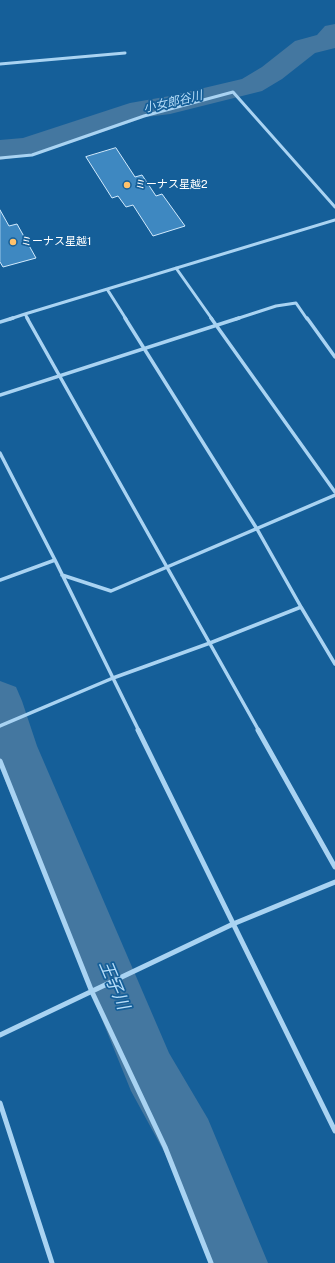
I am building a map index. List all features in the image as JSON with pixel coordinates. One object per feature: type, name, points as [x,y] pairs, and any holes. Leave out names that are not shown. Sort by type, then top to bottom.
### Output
[{"type":"street","points":[[0,64],[125,53]]},
{"type":"street","points":[[0,158],[32,155],[144,116],[233,92],[335,207]]},
{"type":"street","points":[[0,322],[335,220]]},
{"type":"street","points":[[176,268],[335,492]]},
{"type":"street","points":[[107,289],[257,529],[335,664]]},
{"type":"street","points":[[0,395],[216,324],[276,306],[296,303],[335,357]]},
{"type":"street","points":[[25,314],[335,867]]},
{"type":"street","points":[[0,453],[55,560],[335,1131]]},
{"type":"street","points":[[62,575],[111,591],[335,495]]},
{"type":"street","points":[[0,580],[55,560]]},
{"type":"street","points":[[0,726],[113,678],[210,643],[301,607]]},
{"type":"street","points":[[0,761],[93,992],[165,1147],[211,1263]]},
{"type":"street","points":[[0,1036],[233,924],[335,882]]},
{"type":"street","points":[[0,1103],[52,1263]]},
{"type":"building","name":"ミーナス星越2","points":[[116,148],[135,177],[142,175],[156,196],[162,194],[185,226],[153,236],[133,205],[126,207],[118,196],[112,198],[86,157]]},
{"type":"building","name":"ミーナス星越1","points":[[0,210],[9,226],[17,224],[36,258],[3,267],[0,262]]},
{"type":"waterway","name":"小女郎谷川","points":[[0,150],[27,147],[141,109],[170,105],[252,85],[272,73],[305,47],[327,41],[335,32]]},
{"type":"waterway","name":"王子川","points":[[0,701],[14,746],[150,1072],[188,1139],[239,1263]]},
{"type":"place","name":"ミーナス星越2","points":[[127,185]]},
{"type":"place","name":"ミーナス星越1","points":[[13,242]]}]
